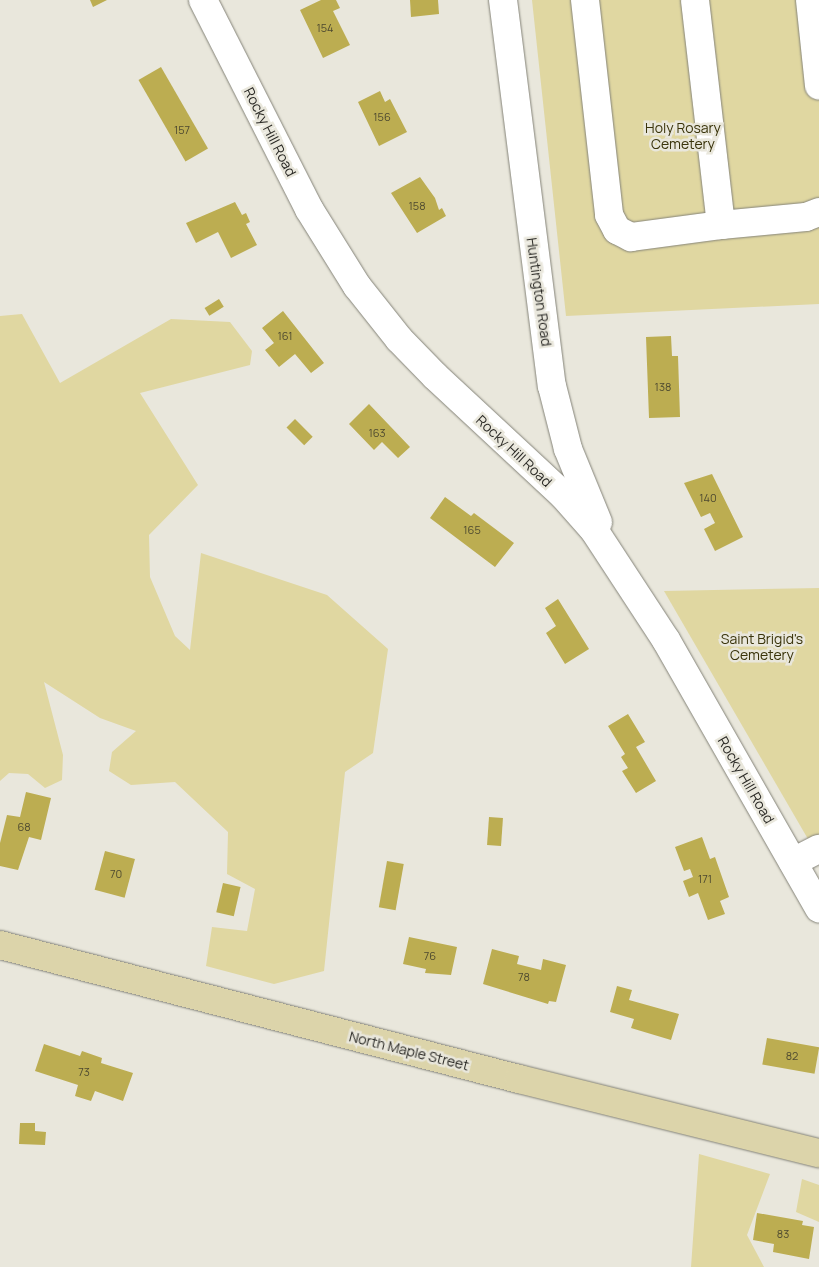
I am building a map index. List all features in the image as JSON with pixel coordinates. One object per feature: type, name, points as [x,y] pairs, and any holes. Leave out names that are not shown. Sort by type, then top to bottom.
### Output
[{"type":"main road","name":"North Maple Street","points":[[0,945],[565,1091],[819,1152]]},
{"type":"street","name":"Rocky Hill Road","points":[[203,0],[309,209],[357,286],[399,339],[435,376],[578,511],[623,572],[819,908]]},
{"type":"street","name":"Huntington Road","points":[[503,0],[556,405],[578,476],[623,572]]},
{"type":"street","points":[[585,0],[612,224],[631,237],[721,225],[806,217],[819,212]]},
{"type":"street","points":[[695,0],[721,225]]},
{"type":"street","points":[[810,0],[819,86]]},
{"type":"street","points":[[793,862],[819,849]]},
{"type":"green space","name":"Holy Rosary Cemetery","points":[[532,0],[819,0],[819,304],[566,316]]},
{"type":"green space","points":[[22,314],[60,383],[171,319],[230,322],[252,351],[250,365],[140,393],[198,485],[149,535],[150,577],[175,636],[190,650],[201,553],[327,595],[388,649],[373,753],[345,772],[324,971],[274,984],[206,966],[212,927],[247,931],[255,889],[227,874],[228,832],[175,782],[131,785],[109,771],[112,752],[136,731],[100,718],[44,682],[63,755],[62,780],[45,788],[28,774],[9,773],[0,781],[0,316]]},
{"type":"green space","name":"Saint Brigid's Cemetery","points":[[819,588],[819,858],[664,591]]},
{"type":"green space","points":[[699,1154],[770,1174],[747,1235],[764,1267],[691,1267]]},
{"type":"green space","points":[[802,1179],[819,1185],[819,1222],[796,1212]]},
{"type":"building","points":[[90,0],[107,0],[93,7]]},
{"type":"building","points":[[321,0],[336,0],[340,8],[333,11],[350,45],[323,58],[300,10]]},
{"type":"building","points":[[410,0],[438,0],[439,14],[411,17]]},
{"type":"building","points":[[161,67],[208,148],[185,161],[138,80]]},
{"type":"building","points":[[380,91],[385,102],[390,99],[407,132],[379,146],[358,102]]},
{"type":"building","points":[[420,177],[435,198],[439,210],[442,208],[446,216],[417,233],[391,193]]},
{"type":"building","points":[[235,202],[242,215],[246,213],[250,222],[246,224],[257,245],[231,258],[218,232],[196,243],[186,223]]},
{"type":"building","points":[[219,299],[224,307],[209,316],[205,308]]},
{"type":"building","points":[[283,311],[324,363],[311,373],[295,354],[279,367],[265,350],[274,343],[262,328]]},
{"type":"building","points":[[671,336],[672,356],[678,356],[680,417],[649,418],[646,337]]},
{"type":"building","points":[[369,404],[410,447],[398,458],[382,442],[374,450],[349,424]]},
{"type":"building","points":[[295,419],[313,437],[304,445],[287,427]]},
{"type":"building","points":[[712,474],[743,537],[715,551],[704,529],[715,523],[710,513],[701,517],[684,483]]},
{"type":"building","points":[[445,497],[471,516],[474,513],[514,543],[495,567],[430,518]]},
{"type":"building","points":[[558,599],[589,649],[565,664],[546,633],[556,626],[545,608]]},
{"type":"building","points":[[628,714],[645,742],[636,747],[656,781],[636,793],[622,771],[628,768],[621,757],[625,754],[608,726]]},
{"type":"building","points":[[26,792],[51,798],[41,840],[29,837],[18,870],[0,866],[0,843],[7,815],[20,817]]},
{"type":"building","points":[[489,817],[503,818],[501,846],[487,845]]},
{"type":"building","points":[[702,837],[710,859],[715,857],[729,897],[720,901],[725,914],[708,920],[698,893],[689,897],[683,881],[693,877],[690,869],[684,871],[675,847]]},
{"type":"building","points":[[105,851],[135,859],[125,898],[95,890]]},
{"type":"building","points":[[387,861],[404,864],[396,910],[379,907]]},
{"type":"building","points":[[223,883],[241,887],[234,916],[216,912]]},
{"type":"building","points":[[409,937],[457,947],[451,975],[425,973],[426,969],[403,964]]},
{"type":"building","points":[[492,949],[519,956],[517,964],[541,970],[543,959],[566,965],[556,1002],[549,1001],[548,1004],[483,984]]},
{"type":"building","points":[[617,986],[632,990],[629,1000],[679,1014],[671,1040],[631,1028],[634,1019],[610,1012]]},
{"type":"building","points":[[767,1038],[819,1047],[815,1074],[762,1065]]},
{"type":"building","points":[[44,1044],[80,1056],[82,1051],[102,1058],[101,1063],[133,1073],[123,1101],[95,1091],[91,1101],[75,1096],[78,1085],[35,1071]]},
{"type":"building","points":[[20,1123],[35,1123],[35,1131],[46,1132],[45,1145],[19,1144]]},
{"type":"building","points":[[757,1213],[803,1221],[802,1225],[814,1227],[809,1259],[773,1252],[774,1244],[753,1240]]}]
